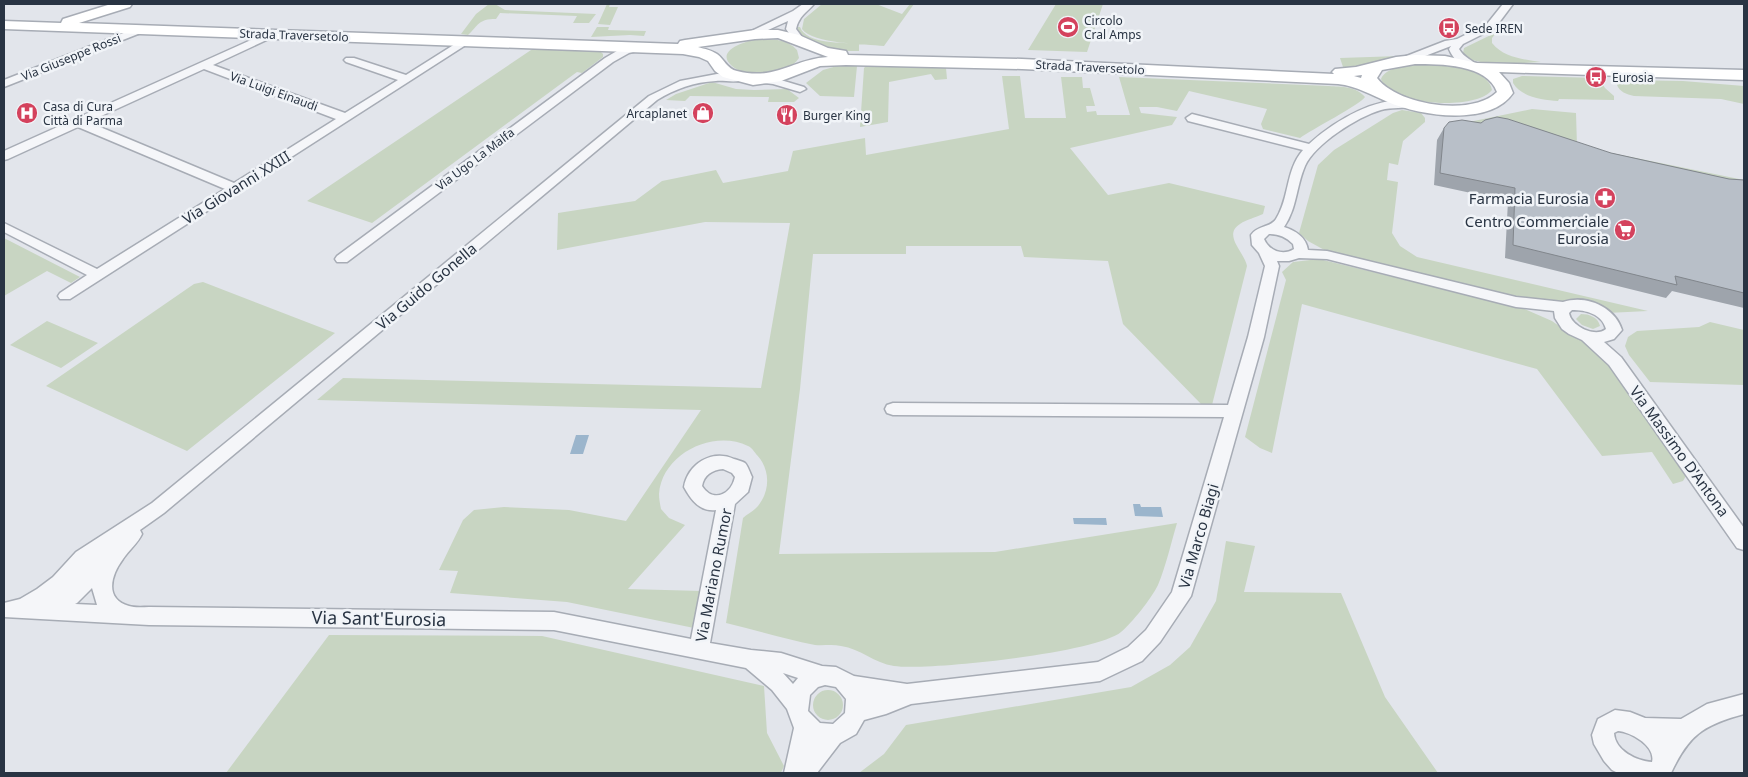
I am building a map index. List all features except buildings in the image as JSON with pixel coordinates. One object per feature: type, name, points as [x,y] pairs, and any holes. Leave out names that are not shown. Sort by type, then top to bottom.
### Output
[{"type":"main road","points":[[52,27],[125,4]]},
{"type":"main road","name":"Strada Traversetolo","points":[[5,26],[591,45],[623,49],[695,50],[708,55],[724,71],[740,78],[760,80],[782,77],[822,62],[839,60],[1012,64],[1338,79],[1355,82],[1377,90],[1392,99],[1448,110],[1483,106],[1502,97],[1505,90],[1503,85],[1492,75],[1473,67]]},
{"type":"main road","name":"Strada Traversetolo","points":[[623,49],[776,34],[824,52],[841,54],[1007,58],[1351,73],[1375,68],[1389,62],[1408,59],[1440,60],[1473,67],[1517,70],[1744,73]]},
{"type":"main road","name":"Strada Traversetolo","points":[[716,61],[717,54],[721,48],[744,36]]},
{"type":"main road","points":[[802,43],[810,55],[802,68]]},
{"type":"main road","points":[[1375,68],[1370,73],[1369,78],[1377,90]]},
{"type":"main road","name":"Strada Traversetolo","points":[[1503,85],[1509,74],[1517,70]]},
{"type":"street","points":[[744,36],[799,11],[809,4]]},
{"type":"street","points":[[1408,59],[1449,43],[1459,42],[1491,26],[1508,4]]},
{"type":"street","points":[[799,11],[791,29],[802,43]]},
{"type":"street","name":"Via Giuseppe Rossi","points":[[4,84],[139,30]]},
{"type":"street","points":[[4,156],[269,35]]},
{"type":"street","name":"Via Giovanni XXIII","points":[[65,296],[467,41]]},
{"type":"street","points":[[1459,42],[1454,49],[1455,52],[1473,67]]},
{"type":"street","name":"Via Ugo La Malfa","points":[[342,259],[623,49]]},
{"type":"street","points":[[350,60],[408,79]]},
{"type":"street","name":"Via Guido Gonella","points":[[62,586],[63,599],[70,597],[163,504],[649,101],[670,89],[697,79],[715,66],[716,61]]},
{"type":"street","name":"Via Luigi Einaudi","points":[[203,65],[346,118]]},
{"type":"street","name":"Via Guido Gonella","points":[[697,79],[740,78]]},
{"type":"street","points":[[1374,109],[1379,100],[1377,90]]},
{"type":"street","points":[[1327,255],[1292,236],[1272,230],[1283,217],[1299,166],[1310,148],[1349,122],[1374,109],[1388,105],[1411,104]]},
{"type":"street","points":[[1192,118],[1310,148]]},
{"type":"street","points":[[78,122],[235,188]]},
{"type":"street","points":[[1283,217],[1284,226],[1301,247],[1298,254]]},
{"type":"street","points":[[4,227],[98,275]]},
{"type":"street","name":"Via Marco Biagi","points":[[850,685],[907,694],[1100,671],[1135,654],[1153,636],[1181,596],[1233,411],[1256,338],[1273,258],[1258,243],[1258,235],[1266,230],[1272,230]]},
{"type":"street","points":[[1273,258],[1298,254],[1327,255],[1516,302],[1564,307],[1560,316],[1565,323]]},
{"type":"street","points":[[1516,302],[1565,323]]},
{"type":"street","name":"Via Massimo D'Antona","points":[[1564,307],[1583,305],[1598,311],[1610,320],[1614,330],[1610,334],[1615,361]]},
{"type":"street","name":"Via Massimo D'Antona","points":[[1565,323],[1586,335],[1615,361],[1744,542]]},
{"type":"street","points":[[1586,335],[1599,337],[1610,334]]},
{"type":"street","points":[[893,408],[1233,411]]},
{"type":"street","name":"Via Mariano Rumor","points":[[699,649],[727,500]]},
{"type":"street","name":"Via Guido Gonella","points":[[6,610],[18,609],[30,604],[62,586],[83,558],[163,504]]},
{"type":"street","name":"Via Guido Gonella","points":[[116,551],[104,570],[103,592],[115,610],[137,616]]},
{"type":"street","points":[[62,586],[61,607],[71,612]]},
{"type":"street","name":"Via Sant'Eurosia","points":[[6,610],[137,616],[538,620],[574,624],[751,660],[781,663],[823,676]]},
{"type":"street","points":[[751,660],[779,684],[797,704]]},
{"type":"street","points":[[823,676],[843,679],[850,685],[856,693],[857,712],[848,727],[832,734],[817,734],[805,726],[800,719],[797,704],[802,689],[823,676]]},
{"type":"street","name":"Via Marco Biagi","points":[[857,712],[886,704],[907,694]]},
{"type":"street","points":[[1684,730],[1642,728],[1623,720],[1615,720],[1608,723],[1604,728],[1603,736],[1606,745],[1620,762],[1641,772],[1650,773],[1658,771],[1663,766],[1664,759],[1684,730],[1715,711],[1744,704]]},
{"type":"street","points":[[795,773],[805,726]]},
{"type":"street","points":[[1642,728],[1658,743],[1664,759]]},
{"type":"street","points":[[803,773],[832,734]]},
{"type":"green space","points":[[489,4],[495,4],[505,10],[596,14],[589,23],[573,23],[577,16],[500,13],[496,19],[479,23],[468,35],[461,34],[476,14]]},
{"type":"green space","points":[[607,4],[610,4],[609,7],[618,7],[610,25],[598,24]]},
{"type":"green space","points":[[822,4],[876,4],[902,14],[910,4],[914,4],[884,46],[853,44],[817,38],[808,34],[802,29],[804,19]]},
{"type":"green space","name":"Circolo Cral Amps","points":[[1056,4],[1103,4],[1087,52],[1028,50]]},
{"type":"green space","points":[[597,27],[609,27],[608,30],[646,31],[644,36],[591,37]]},
{"type":"green space","points":[[795,27],[800,27],[804,33],[818,40],[859,44],[859,51],[833,51],[800,35]]},
{"type":"green space","points":[[1497,32],[1492,38],[1492,43],[1502,52],[1521,59],[1541,62],[1494,65],[1472,60],[1463,53],[1464,48]]},
{"type":"green space","points":[[759,39],[775,40],[789,44],[797,50],[799,58],[786,69],[767,74],[748,73],[739,70],[727,60],[727,55],[735,47],[748,41]]},
{"type":"green space","points":[[534,48],[600,51],[603,57],[582,73],[577,72],[372,223],[307,201]]},
{"type":"green space","points":[[1400,56],[1344,70],[1340,58]]},
{"type":"green space","points":[[1418,65],[1461,68],[1482,76],[1489,82],[1492,90],[1483,97],[1469,101],[1452,103],[1434,102],[1415,100],[1399,95],[1387,88],[1381,79],[1392,69]]},
{"type":"green space","points":[[837,66],[857,66],[854,97],[820,96],[806,83],[823,70]]},
{"type":"green space","points":[[866,66],[946,68],[947,79],[935,80],[931,74],[889,82],[888,122],[860,127],[864,68]]},
{"type":"green space","points":[[1002,76],[1020,76],[1025,118],[1066,118],[1061,77],[1082,77],[1083,88],[1090,88],[1095,106],[1086,106],[1087,112],[1096,111],[1097,115],[1130,115],[1119,77],[1338,87],[1353,89],[1365,97],[1300,138],[1263,129],[1261,124],[1267,109],[1189,91],[1177,111],[1157,107],[1139,107],[1141,113],[1177,117],[1172,125],[1070,148],[1108,195],[1169,183],[1265,206],[1263,214],[1240,224],[1233,233],[1236,244],[1247,266],[1212,405],[1201,404],[1123,324],[1108,261],[1024,257],[1021,246],[906,246],[906,254],[813,254],[800,389],[779,554],[995,552],[1177,523],[1164,570],[1155,591],[1121,632],[1105,640],[1080,647],[1011,659],[912,667],[894,666],[880,662],[848,648],[834,645],[815,645],[726,623],[743,518],[756,508],[762,500],[767,486],[766,472],[761,460],[748,446],[734,442],[705,443],[679,457],[669,467],[662,480],[659,494],[661,509],[669,518],[685,525],[628,589],[702,591],[694,628],[567,602],[450,593],[458,571],[439,570],[463,520],[474,510],[504,507],[569,510],[626,521],[701,410],[317,400],[343,378],[761,388],[790,223],[705,222],[557,250],[558,213],[635,201],[662,181],[716,170],[723,183],[788,171],[793,151],[865,138],[866,155],[1009,129]]},
{"type":"green space","points":[[1522,76],[1599,78],[1605,88],[1614,96],[1614,100],[1559,99],[1558,101],[1539,99],[1521,92],[1513,83],[1513,79]]},
{"type":"green space","points":[[1624,80],[1683,81],[1744,86],[1744,104],[1721,99],[1634,96],[1618,87],[1619,82]]},
{"type":"green space","points":[[712,82],[736,89],[787,89],[799,98],[794,102],[768,102],[769,97],[690,96],[685,101],[666,100],[676,94]]},
{"type":"green space","points":[[1532,109],[1576,113],[1577,146],[1744,180],[1744,186],[1464,123]]},
{"type":"green space","points":[[1402,110],[1421,113],[1425,118],[1425,122],[1403,141],[1398,165],[1389,163],[1387,180],[1398,182],[1392,233],[1400,246],[1417,257],[1648,311],[1607,313],[1589,304],[1565,301],[1553,303],[1520,299],[1328,252],[1308,241],[1299,233],[1318,165],[1334,150],[1393,113]]},
{"type":"green space","points":[[4,238],[80,277],[71,283],[47,271],[4,296]]},
{"type":"green space","points":[[1319,259],[1522,308],[1552,321],[1569,333],[1587,341],[1608,361],[1686,476],[1683,481],[1673,484],[1652,452],[1602,456],[1537,369],[1302,304],[1272,453],[1260,448],[1245,437],[1286,280],[1282,272],[1293,262]]},
{"type":"green space","points":[[203,282],[335,333],[187,451],[46,386],[194,284]]},
{"type":"green space","points":[[1581,314],[1593,317],[1600,326],[1593,329],[1582,325],[1576,319]]},
{"type":"green space","points":[[47,321],[98,343],[61,368],[10,345]]},
{"type":"green space","points":[[1710,322],[1744,330],[1744,385],[1650,382],[1629,355],[1625,346],[1628,337],[1637,331],[1699,327]]},
{"type":"green space","points":[[1226,541],[1255,546],[1244,592],[1341,593],[1385,697],[1438,773],[859,773],[884,754],[906,725],[1131,687],[1170,665],[1190,647],[1216,601]]},
{"type":"green space","points":[[329,635],[542,636],[764,686],[767,733],[784,766],[781,773],[226,773]]},
{"type":"green space","points":[[828,690],[839,694],[843,705],[839,716],[828,720],[817,716],[813,705],[817,694]]},
{"type":"water","points":[[576,435],[589,435],[583,454],[570,454]]},
{"type":"water","points":[[1133,504],[1140,504],[1141,507],[1161,507],[1163,517],[1135,516]]},
{"type":"water","points":[[1073,518],[1106,518],[1107,525],[1074,524]]},
{"type":"place","name":"Circolo Cral Amps","points":[[1068,27]]},
{"type":"place","name":"Sede IREN","points":[[1449,28]]},
{"type":"place","name":"Eurosia","points":[[1596,77]]},
{"type":"place","name":"Casa di Cura Città di Parma","points":[[27,113]]},
{"type":"place","name":"Arcaplanet","points":[[703,113]]},
{"type":"place","name":"Burger King","points":[[787,115]]},
{"type":"place","name":"Farmacia Eurosia","points":[[1605,198]]},
{"type":"place","name":"Centro Commerciale Eurosia","points":[[1625,230]]}]
